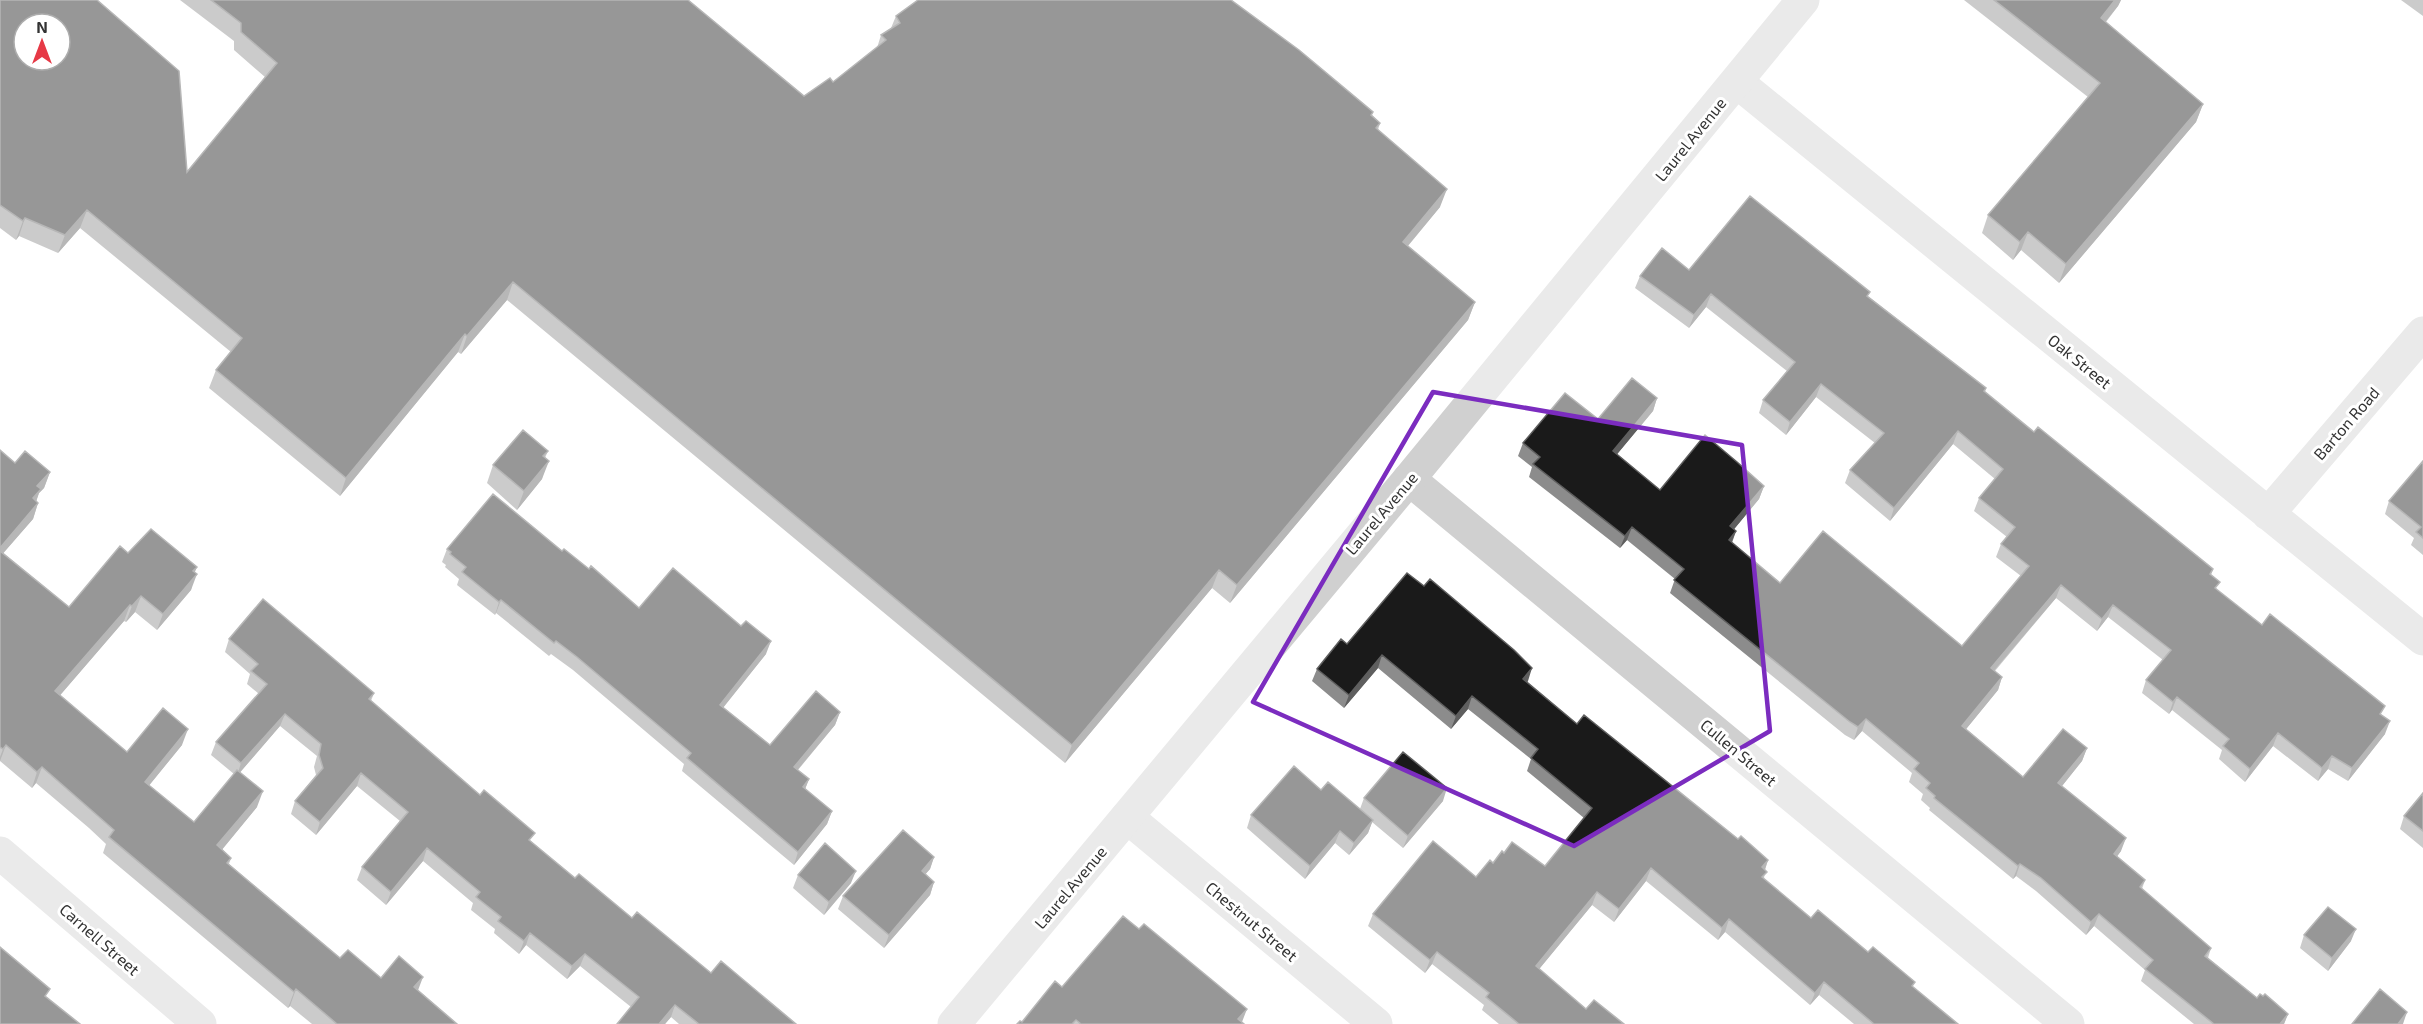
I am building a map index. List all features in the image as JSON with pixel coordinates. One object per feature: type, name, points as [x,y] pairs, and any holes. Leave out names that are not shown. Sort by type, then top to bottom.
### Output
[{"type":"street","name":"Laurel Avenue","points":[[954,1024],[1409,479],[1803,0]]},
{"type":"street","name":"Oak Street","points":[[1737,82],[2423,639]]},
{"type":"street","name":"Barton Road","points":[[2268,514],[2423,333]]},
{"type":"street","name":"Cullen Street","points":[[1409,479],[2068,1024]]},
{"type":"street","name":"Chestnut Street","points":[[1127,818],[1376,1024]]},
{"type":"street","name":"Carnell Street","points":[[0,853],[200,1024]]},
{"type":"highlighted area","points":[[1433,392],[1742,445],[1770,731],[1574,846],[1253,702]]},
{"type":"building","points":[[0,0],[97,0],[179,71],[187,172],[277,63],[241,32],[241,23],[211,0],[688,0],[804,96],[830,78],[833,82],[886,40],[881,35],[900,23],[896,16],[918,0],[1231,0],[1299,50],[1373,112],[1371,115],[1380,123],[1376,128],[1447,189],[1403,242],[1475,302],[1237,585],[1219,570],[1072,745],[513,282],[467,336],[465,334],[346,478],[216,370],[242,338],[87,210],[65,235],[25,218],[23,221],[0,205]]},
{"type":"building","points":[[1994,0],[2115,0],[2101,18],[2203,104],[2066,264],[2028,232],[2020,242],[1988,215],[2100,83]]},
{"type":"building","points":[[1750,196],[1870,292],[1867,296],[1986,388],[1984,391],[2034,432],[2038,427],[2213,569],[2210,574],[2220,582],[2215,588],[2262,625],[2270,614],[2385,706],[2380,714],[2390,721],[2352,768],[2332,756],[2322,768],[2278,733],[2250,769],[2223,746],[2229,739],[2177,697],[2173,702],[2146,680],[2171,650],[2113,605],[2102,619],[2061,585],[1991,668],[2002,677],[1962,726],[2023,777],[2063,729],[2087,748],[2058,783],[2126,838],[2114,854],[2145,880],[2140,887],[2211,948],[2205,956],[2257,998],[2260,994],[2263,996],[2265,994],[2288,1014],[2280,1024],[2214,1024],[2145,969],[2153,960],[2099,914],[2091,922],[2041,878],[2020,864],[2018,866],[1934,798],[1935,796],[1926,788],[1930,783],[1914,769],[1919,763],[1866,719],[1858,727],[1850,722],[1674,580],[1684,569],[1632,527],[1625,536],[1533,464],[1540,457],[1523,443],[1565,393],[1598,419],[1632,378],[1657,398],[1613,451],[1660,490],[1705,435],[1764,486],[1730,526],[1736,531],[1729,540],[1780,583],[1823,531],[1962,646],[2029,566],[2001,544],[2015,527],[1979,498],[2003,469],[1958,431],[1894,508],[1850,470],[1884,433],[1821,384],[1790,422],[1763,400],[1795,362],[1711,294],[1694,315],[1640,276],[1662,248],[1689,270]]},
{"type":"building","points":[[523,430],[548,451],[543,456],[549,461],[524,491],[493,465]]},
{"type":"building","points":[[0,450],[15,463],[25,451],[50,472],[37,486],[41,489],[33,498],[38,503],[0,548]]},
{"type":"building","points":[[2423,461],[2423,538],[2416,532],[2421,527],[2389,501]]},
{"type":"building","points":[[493,494],[562,551],[564,549],[589,569],[591,566],[639,608],[673,568],[741,626],[746,621],[771,641],[720,705],[770,745],[816,691],[840,712],[794,767],[809,779],[803,787],[832,811],[798,852],[687,758],[691,753],[577,657],[556,641],[554,643],[462,572],[466,567],[447,549]]},
{"type":"building","points":[[151,529],[197,567],[193,571],[197,574],[163,614],[141,596],[132,606],[130,605],[55,691],[127,752],[163,708],[188,729],[145,782],[194,822],[237,770],[263,791],[217,845],[231,858],[227,863],[340,958],[348,950],[381,978],[399,956],[423,977],[414,987],[457,1024],[337,1024],[296,989],[294,992],[109,837],[114,830],[42,767],[37,772],[6,745],[3,749],[0,747],[0,551],[69,607],[120,546],[128,553]]},
{"type":"building","points":[[1407,573],[1424,586],[1430,579],[1514,650],[1532,668],[1523,679],[1577,724],[1584,715],[1738,839],[1741,836],[1768,860],[1762,867],[1767,872],[1762,877],[1811,918],[1818,910],[1868,952],[1873,947],[1915,982],[1912,986],[1958,1024],[1874,1024],[1824,982],[1815,993],[1729,919],[1722,928],[1651,868],[1619,909],[1597,892],[1536,966],[1586,1009],[1594,1000],[1624,1024],[1519,1024],[1486,997],[1489,993],[1437,952],[1430,960],[1373,914],[1433,841],[1476,877],[1490,860],[1493,863],[1512,842],[1545,866],[1592,808],[1531,758],[1538,749],[1472,696],[1456,716],[1382,655],[1349,695],[1317,669],[1341,639],[1347,644]]},
{"type":"building","points":[[263,599],[374,693],[369,699],[480,795],[484,790],[535,833],[529,840],[575,878],[579,874],[632,918],[637,912],[711,973],[721,961],[796,1024],[699,1024],[675,1005],[659,1024],[617,1024],[639,997],[585,954],[572,966],[530,933],[524,941],[498,921],[501,917],[476,897],[480,892],[427,848],[391,892],[362,867],[408,812],[361,773],[320,822],[295,801],[323,768],[319,755],[321,744],[285,714],[241,763],[216,742],[267,684],[251,671],[258,664],[229,639]]},
{"type":"building","points":[[1403,752],[1447,788],[1408,836],[1364,798]]},
{"type":"building","points":[[1294,766],[1321,790],[1328,782],[1373,820],[1354,843],[1340,831],[1310,866],[1251,815]]},
{"type":"building","points":[[2423,793],[2423,831],[2404,816]]},
{"type":"building","points":[[903,830],[934,857],[922,871],[934,882],[889,935],[843,896]]},
{"type":"building","points":[[825,843],[856,871],[829,902],[798,875]]},
{"type":"building","points":[[2328,907],[2356,929],[2332,958],[2304,935]]},
{"type":"building","points":[[1123,916],[1139,929],[1144,924],[1247,1009],[1238,1019],[1244,1024],[1081,1024],[1076,1020],[1072,1024],[1017,1024],[1022,1022],[1055,981],[1062,987]]},
{"type":"building","points":[[0,947],[50,989],[45,996],[80,1024],[0,1024]]},
{"type":"building","points":[[2380,989],[2407,1012],[2398,1024],[2352,1024]]}]
